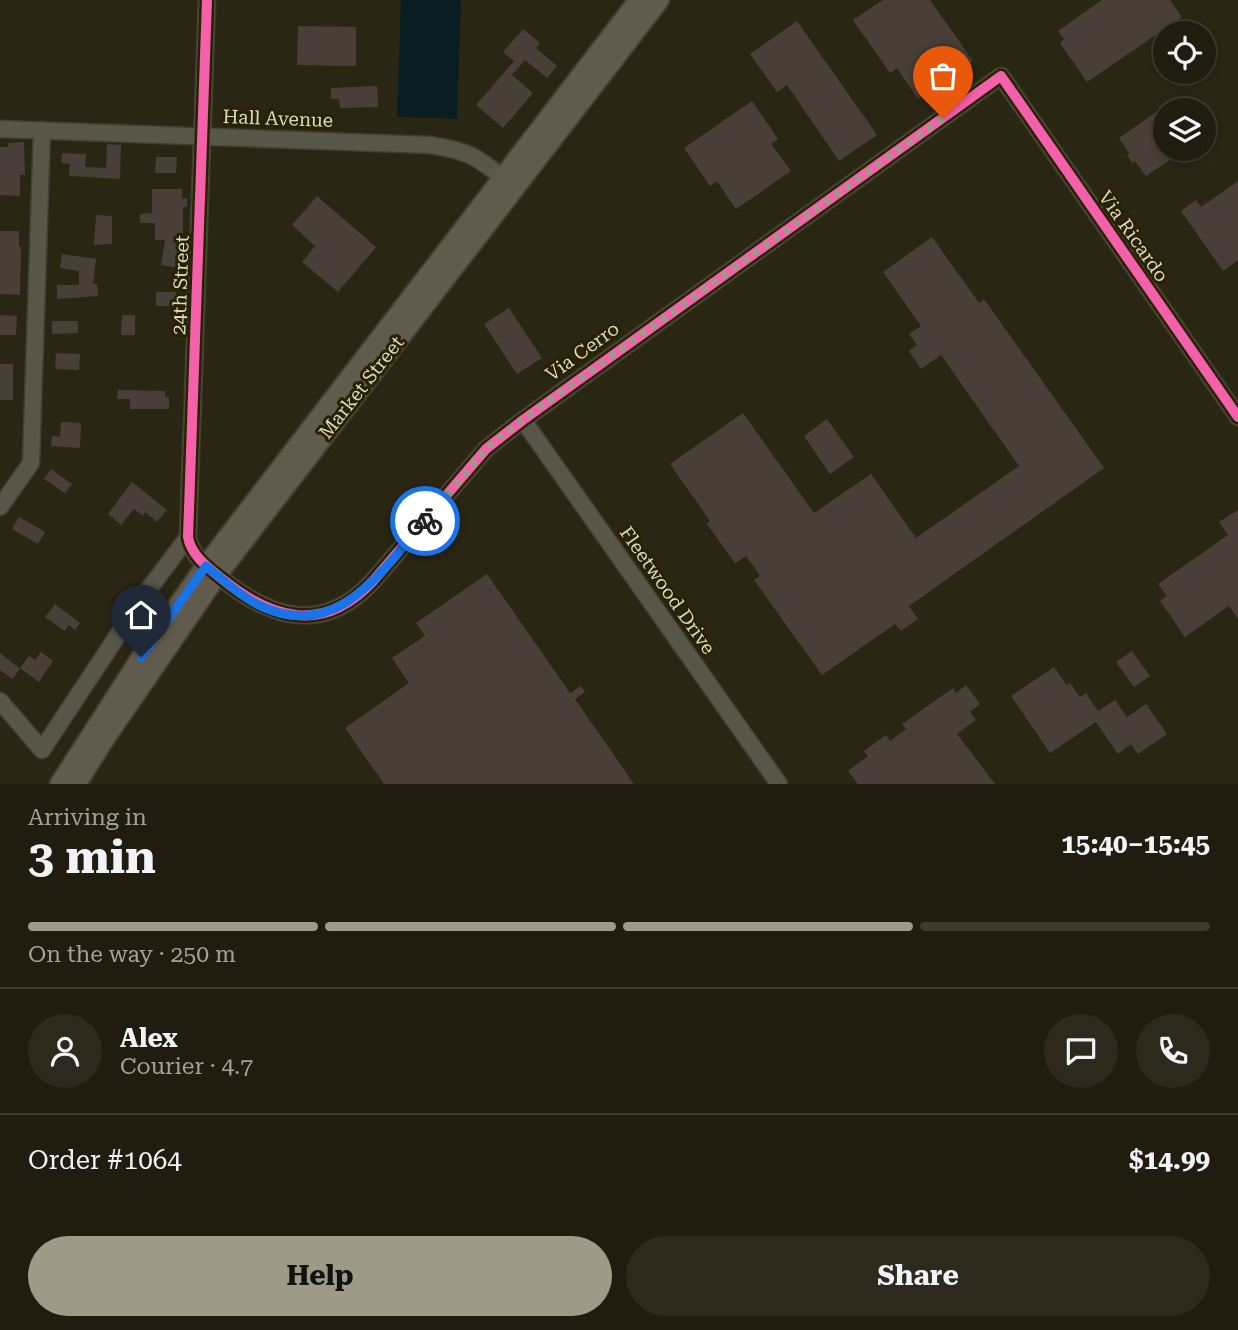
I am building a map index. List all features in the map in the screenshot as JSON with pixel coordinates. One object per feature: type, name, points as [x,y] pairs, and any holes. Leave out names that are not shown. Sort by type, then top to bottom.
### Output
[{"type":"main road","name":"Market Street","points":[[509,183],[639,0]]},
{"type":"main road","name":"Market Street","points":[[60,784],[141,657],[509,183],[659,0]]},
{"type":"main road","name":"Market Street","points":[[76,784],[211,570]]},
{"type":"street","name":"24th Street","points":[[188,537],[207,0]]},
{"type":"street","name":"Via Ricardo","points":[[1001,76],[1238,416]]},
{"type":"street","name":"Via Cerro","points":[[211,570],[247,598],[277,612],[309,616],[324,613],[346,603],[373,581],[486,449],[1001,76]]},
{"type":"street","name":"Hall Avenue","points":[[0,129],[430,145],[459,150],[482,160],[509,183]]},
{"type":"street","points":[[0,507],[31,463],[42,130]]},
{"type":"street","name":"Fleetwood Drive","points":[[523,420],[779,784]]},
{"type":"street","points":[[188,537],[191,548],[211,570]]},
{"type":"street","points":[[0,701],[42,750],[145,594],[188,537]]},
{"type":"water","points":[[401,0],[461,0],[457,119],[397,117]]},
{"type":"building","points":[[883,0],[930,0],[973,61],[918,99],[897,68],[890,73],[853,20]]},
{"type":"building","points":[[1102,0],[1170,0],[1182,17],[1176,21],[1153,21],[1153,37],[1087,82],[1060,43],[1064,39],[1058,31]]},
{"type":"building","points":[[797,21],[877,135],[839,161],[787,85],[777,92],[750,54]]},
{"type":"building","points":[[298,26],[356,27],[356,66],[297,65]]},
{"type":"building","points":[[523,29],[540,43],[536,48],[557,66],[547,78],[525,60],[512,75],[533,93],[503,128],[476,105],[514,61],[503,52]]},
{"type":"building","points":[[377,86],[378,107],[340,108],[339,99],[331,99],[331,88]]},
{"type":"building","points":[[752,101],[778,139],[771,144],[791,171],[736,209],[717,181],[710,186],[684,148]]},
{"type":"building","points":[[1153,114],[1153,161],[1168,161],[1146,176],[1135,161],[1132,163],[1119,138]]},
{"type":"building","points":[[24,142],[25,175],[20,175],[20,196],[0,195],[0,147],[8,147],[8,143]]},
{"type":"building","points":[[107,144],[121,145],[120,179],[69,176],[70,164],[61,163],[62,153],[86,154],[85,167],[106,168]]},
{"type":"building","points":[[156,157],[177,157],[176,173],[155,173]]},
{"type":"building","points":[[1238,181],[1238,260],[1223,271],[1181,211],[1196,200],[1201,207]]},
{"type":"building","points":[[152,189],[182,189],[182,199],[187,198],[187,207],[183,207],[183,246],[179,268],[161,265],[165,240],[155,240],[155,223],[140,223],[140,214],[152,213]]},
{"type":"building","points":[[317,196],[376,247],[338,292],[302,262],[315,246],[292,225]]},
{"type":"building","points":[[96,215],[112,216],[112,244],[94,245]]},
{"type":"building","points":[[0,231],[19,231],[20,295],[0,294]]},
{"type":"building","points":[[932,237],[979,303],[984,299],[1104,468],[909,606],[918,619],[901,631],[895,624],[822,675],[754,580],[760,576],[746,556],[735,563],[707,524],[710,521],[670,464],[743,413],[814,513],[871,474],[916,538],[1019,466],[941,355],[921,369],[909,351],[917,345],[909,334],[921,326],[883,272]]},
{"type":"building","points":[[62,254],[96,259],[93,284],[97,284],[98,296],[57,299],[57,285],[79,285],[79,271],[60,268]]},
{"type":"building","points":[[156,292],[176,292],[176,306],[156,306]]},
{"type":"building","points":[[509,308],[542,358],[517,374],[484,324]]},
{"type":"building","points":[[0,315],[17,316],[16,335],[0,335]]},
{"type":"building","points":[[122,315],[135,315],[135,335],[121,335]]},
{"type":"building","points":[[52,321],[78,321],[78,333],[52,334]]},
{"type":"building","points":[[56,353],[80,354],[79,370],[55,369]]},
{"type":"building","points":[[0,364],[13,364],[13,400],[0,400]]},
{"type":"building","points":[[118,390],[165,391],[165,397],[169,397],[169,409],[130,409],[130,399],[117,399]]},
{"type":"building","points":[[827,419],[854,457],[830,474],[804,436]]},
{"type":"building","points":[[61,422],[81,423],[80,448],[51,446],[52,436],[60,437]]},
{"type":"building","points":[[51,469],[72,484],[65,493],[44,479]]},
{"type":"building","points":[[132,482],[167,510],[157,522],[145,512],[143,516],[134,509],[121,525],[108,514]]},
{"type":"building","points":[[1238,510],[1238,619],[1229,606],[1185,637],[1160,601],[1167,596],[1158,584],[1228,535],[1219,522]]},
{"type":"building","points":[[19,517],[45,532],[38,544],[12,529]]},
{"type":"building","points":[[487,574],[570,693],[581,686],[585,692],[575,699],[634,784],[384,784],[345,728],[409,683],[392,658],[425,636],[416,623]]},
{"type":"building","points":[[55,604],[80,623],[75,630],[69,625],[65,631],[45,617]]},
{"type":"building","points":[[1132,651],[1150,676],[1134,687],[1116,662]]},
{"type":"building","points":[[41,652],[53,661],[39,682],[20,668],[29,656],[35,660]]},
{"type":"building","points":[[0,653],[20,669],[12,679],[0,670]]},
{"type":"building","points":[[1054,667],[1080,697],[1086,693],[1098,711],[1115,700],[1127,717],[1146,704],[1167,734],[1138,754],[1131,744],[1118,754],[1096,722],[1050,753],[1011,696]]},
{"type":"building","points":[[966,685],[980,704],[970,712],[976,720],[957,734],[995,784],[858,784],[848,771],[868,756],[864,751],[886,735],[890,741],[906,729],[902,724],[953,688],[956,693]]},
{"type":"cycle path","points":[[207,0],[188,537],[196,555],[210,569],[240,592],[278,611],[316,615],[335,609],[354,598],[373,581],[486,449],[1001,76],[1238,417]]},
{"type":"way so far","points":[[425,521],[486,449],[517,424],[943,118]]},
{"type":"route","points":[[141,657],[206,566],[239,593],[262,607],[293,615],[324,613],[346,603],[366,589],[425,521]]}]
